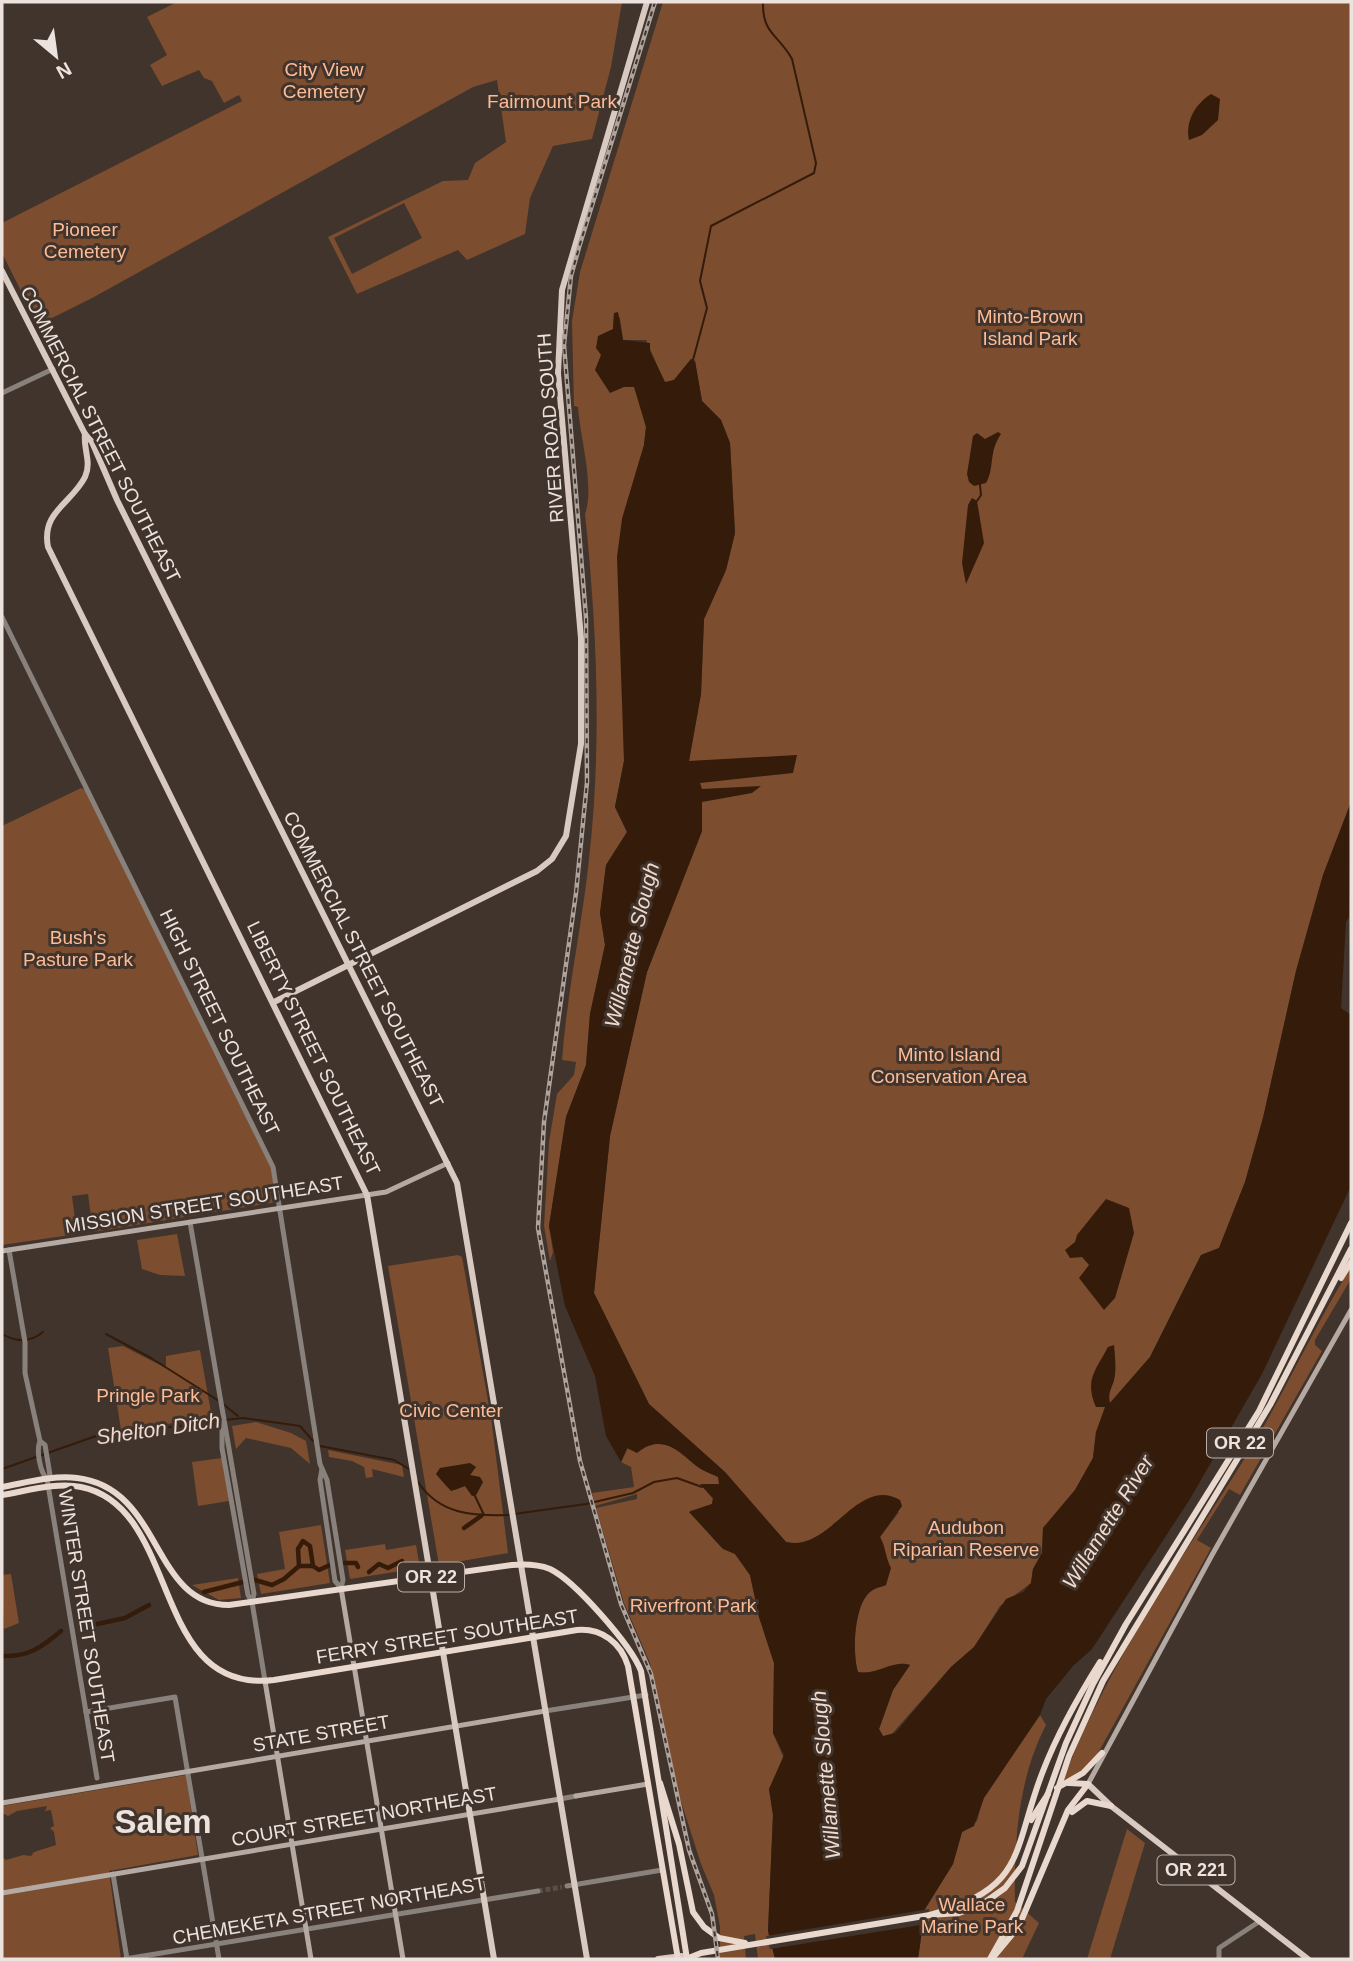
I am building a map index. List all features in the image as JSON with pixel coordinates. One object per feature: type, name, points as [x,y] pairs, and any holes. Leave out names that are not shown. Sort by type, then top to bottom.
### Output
[{"type":"highway","name":"OR 22","points":[[930,1915],[968,1903],[982,1895],[1001,1878],[1017,1855],[1039,1782],[1057,1736],[1076,1700],[1259,1410],[1351,1223]]},
{"type":"highway","name":"OR 22","points":[[990,1959],[1017,1911],[1082,1725],[1115,1659],[1264,1416],[1351,1249]]},
{"type":"highway","name":"OR 22","points":[[1329,1293],[1351,1262]]},
{"type":"highway","name":"OR 22","points":[[2,1487],[76,1477],[109,1488],[126,1500],[142,1519],[165,1563],[190,1591],[215,1604],[252,1602],[521,1564],[553,1571],[566,1581],[632,1651],[641,1671],[660,1783],[696,1916],[719,1938],[758,1944],[971,1910],[994,1897],[1012,1881],[1031,1847],[1055,1774],[1087,1696],[1126,1624]]},
{"type":"highway","points":[[2,1495],[48,1488],[80,1487],[101,1493],[120,1507],[140,1532],[175,1617],[198,1650],[221,1669],[242,1678],[265,1681]]},
{"type":"highway","name":"FERRY STREET SOUTHEAST","points":[[265,1681],[584,1629],[601,1633],[615,1644],[625,1658],[634,1697],[676,1957]]},
{"type":"highway","points":[[1024,1838],[1040,1803],[1052,1791],[1069,1783],[1102,1753]]},
{"type":"highway","points":[[660,1783],[685,1959],[701,1952],[758,1944]]},
{"type":"highway","points":[[1069,1783],[1088,1784]]},
{"type":"highway","points":[[990,1959],[1018,1926],[1068,1810],[1088,1784]]},
{"type":"highway","points":[[1065,1822],[1077,1806],[1087,1801],[1111,1806]]},
{"type":"main road","name":"RIVER ROAD SOUTH","points":[[349,965],[526,877],[552,859],[566,836],[580,754],[582,694],[578,599],[558,373],[559,315],[570,254],[647,2]]},
{"type":"main road","name":"COMMERCIAL STREET SOUTHEAST","points":[[2,271],[85,434],[92,442],[117,500],[447,1163],[461,1201],[560,1799],[570,1885],[587,1959]]},
{"type":"main road","name":"LIBERTY STREET SOUTHEAST","points":[[85,434],[88,463],[86,475],[54,513],[48,527],[48,547],[367,1195],[495,1959]]},
{"type":"main road","points":[[274,1002],[349,965]]},
{"type":"main road","name":"MISSION STREET SOUTHEAST","points":[[5,1251],[367,1195],[391,1190],[447,1163]]},
{"type":"main road","points":[[1111,1806],[1088,1784],[1102,1753],[1351,1310]]},
{"type":"main road","points":[[519,1553],[530,1564]]},
{"type":"main road","name":"HIGH STREET SOUTHEAST","points":[[341,1588],[403,1959]]},
{"type":"main road","points":[[265,1681],[312,1959]]},
{"type":"main road","name":"STATE STREET","points":[[2,1803],[545,1712]]},
{"type":"main road","name":"COURT STREET NORTHEAST","points":[[576,1796],[648,1784]]},
{"type":"main road","name":"COURT STREET NORTHEAST","points":[[2,1893],[560,1799]]},
{"type":"main road","name":"OR 221","points":[[1111,1806],[1310,1959]]},
{"type":"main road","points":[[380,1820],[398,1826]]},
{"type":"main road","points":[[658,1959],[701,1952]]},
{"type":"street","points":[[2,393],[53,369]]},
{"type":"street","name":"HIGH STREET SOUTHEAST","points":[[2,617],[273,1167],[320,1460],[320,1480],[335,1581],[341,1588]]},
{"type":"street","points":[[190,1222],[223,1429],[254,1594],[252,1602],[265,1681]]},
{"type":"street","name":"WINTER STREET SOUTHEAST","points":[[5,1251],[23,1331],[25,1373],[42,1450],[96,1778]]},
{"type":"street","name":"STATE STREET","points":[[545,1712],[646,1695]]},
{"type":"street","points":[[86,1712],[176,1697],[219,1959]]},
{"type":"street","name":"COURT STREET NORTHEAST","points":[[560,1799],[576,1796]]},
{"type":"street","points":[[570,1885],[662,1870]]},
{"type":"street","points":[[113,1874],[126,1959]]},
{"type":"street","name":"CHEMEKETA STREET NORTHEAST","points":[[126,1959],[538,1891]]},
{"type":"street","points":[[1219,1959],[1218,1950],[1261,1921]]},
{"type":"green space","points":[[177,2],[622,2],[611,67],[592,139],[553,146],[530,198],[525,234],[467,260],[458,250],[357,294],[328,237],[443,181],[468,180],[475,163],[506,142],[497,80],[473,87],[94,297],[38,325],[2,253],[2,223],[242,101],[239,95],[224,103],[212,81],[204,78],[199,70],[162,86],[150,65],[167,55],[147,17]],"holes":[[[404,203],[422,238],[352,274],[334,238]]]},
{"type":"green space","name":"Minto-Brown Island Park","points":[[663,2],[1351,2],[1351,802],[1323,875],[1296,971],[1263,1118],[1245,1182],[1219,1248],[1201,1255],[1150,1357],[1109,1404],[1096,1432],[1093,1458],[1075,1490],[1043,1528],[1042,1553],[1033,1569],[1031,1583],[1000,1606],[974,1647],[951,1667],[890,1736],[883,1736],[879,1729],[893,1690],[910,1665],[897,1664],[871,1672],[858,1672],[855,1642],[858,1618],[865,1598],[872,1591],[886,1585],[889,1564],[880,1537],[899,1512],[858,1504],[816,1537],[796,1543],[786,1542],[725,1472],[649,1404],[594,1293],[610,1136],[647,972],[702,831],[689,761],[701,694],[704,619],[726,570],[735,533],[730,443],[721,420],[702,401],[695,361],[691,359],[674,380],[665,383],[646,340],[623,340],[620,318],[614,313],[613,329],[601,355],[624,387],[634,387],[637,391],[646,427],[644,445],[622,519],[624,761],[615,807],[627,832],[606,865],[600,913],[605,945],[590,1014],[586,1065],[566,1117],[549,1226],[553,1252],[550,1261],[544,1226],[549,1142],[557,1094],[574,1075],[576,1062],[562,1060],[589,859],[596,773],[595,643],[585,514],[588,503],[588,476],[578,407],[574,406],[572,321],[580,272]]},
{"type":"green space","name":"Bush's Pasture Park","points":[[81,788],[85,790],[270,1164],[277,1202],[93,1232],[88,1194],[72,1196],[77,1234],[2,1245],[2,826]]},
{"type":"green space","points":[[177,1234],[185,1276],[160,1275],[142,1269],[137,1240]]},
{"type":"green space","name":"Civic Center","points":[[458,1255],[462,1257],[491,1417],[508,1553],[439,1565],[388,1266]],"holes":[[[463,1465],[475,1467],[470,1475],[483,1482],[473,1496],[465,1486],[455,1490],[447,1487],[436,1474]]]},
{"type":"green space","points":[[1351,1267],[1351,1279],[1315,1340],[1315,1345],[1322,1351],[1240,1495],[1229,1489],[1197,1540],[1211,1548],[1097,1755],[1086,1769],[1063,1781],[1080,1739],[1121,1658],[1255,1442]]},
{"type":"green space","name":"Pringle Park","points":[[123,1346],[166,1368],[166,1356],[200,1350],[212,1418],[121,1430],[108,1348]]},
{"type":"green space","points":[[256,1422],[291,1433],[306,1441],[310,1464],[291,1448],[246,1438],[236,1449],[232,1426]]},
{"type":"green space","name":"Riverfront Park","points":[[658,1443],[675,1449],[699,1468],[718,1477],[720,1484],[701,1485],[713,1499],[712,1504],[690,1511],[720,1546],[735,1554],[750,1575],[759,1617],[774,1663],[773,1733],[784,1759],[769,1789],[773,1815],[768,1931],[775,1959],[758,1959],[755,1934],[744,1936],[746,1959],[720,1959],[720,1927],[714,1895],[679,1795],[650,1663],[624,1603],[596,1508],[637,1499],[637,1494],[595,1506],[592,1493],[634,1487],[631,1467],[621,1462],[628,1448]]},
{"type":"green space","points":[[328,1450],[402,1465],[404,1477],[372,1469],[373,1477],[366,1478],[364,1467],[352,1461],[329,1457]]},
{"type":"green space","points":[[222,1458],[229,1501],[198,1506],[192,1462]]},
{"type":"green space","points":[[321,1525],[330,1583],[261,1594],[257,1574],[285,1569],[279,1532]]},
{"type":"green space","points":[[385,1544],[386,1550],[416,1545],[420,1568],[350,1579],[345,1550]]},
{"type":"green space","points":[[11,1574],[19,1623],[4,1629],[2,1575]]},
{"type":"green space","points":[[238,1578],[241,1598],[219,1600],[192,1585]]},
{"type":"green space","name":"Wallace Marine Park","points":[[1040,1715],[1046,1725],[1029,1767],[1024,1789],[1017,1834],[1015,1879],[1015,1902],[1039,1923],[1022,1959],[918,1959],[925,1909],[953,1864],[962,1832],[977,1821],[983,1798]]},
{"type":"green space","points":[[186,1775],[198,1855],[109,1871],[121,1959],[2,1959],[2,1857],[6,1860],[23,1855],[31,1856],[34,1852],[56,1845],[54,1832],[50,1828],[54,1826],[51,1810],[45,1811],[47,1806],[17,1811],[8,1816],[2,1813],[2,1806]]},
{"type":"green space","points":[[1127,1829],[1145,1843],[1110,1959],[1087,1959]]},
{"type":"water","points":[[1211,94],[1220,99],[1218,120],[1202,135],[1189,140],[1188,127],[1192,114]]},
{"type":"water","name":"Willamette River","points":[[618,312],[623,340],[650,343],[650,351],[665,382],[674,380],[691,359],[695,361],[702,401],[721,420],[730,443],[735,533],[726,570],[704,619],[701,694],[689,761],[797,755],[793,773],[700,783],[702,789],[761,786],[752,793],[702,802],[702,831],[647,972],[610,1136],[594,1293],[649,1404],[725,1472],[786,1542],[802,1542],[816,1537],[870,1498],[885,1495],[900,1500],[902,1506],[880,1537],[891,1568],[886,1585],[872,1591],[865,1598],[856,1630],[858,1672],[872,1672],[897,1664],[910,1665],[893,1690],[879,1729],[883,1736],[895,1733],[951,1667],[974,1647],[1006,1599],[1023,1592],[1031,1583],[1033,1569],[1042,1553],[1043,1528],[1075,1490],[1093,1458],[1096,1432],[1105,1407],[1096,1407],[1091,1382],[1108,1347],[1114,1345],[1115,1364],[1110,1403],[1150,1357],[1201,1255],[1219,1248],[1245,1182],[1263,1118],[1296,971],[1323,875],[1351,802],[1349,917],[1346,922],[1341,1008],[1351,1015],[1351,1186],[1262,1374],[1190,1499],[1092,1649],[1073,1666],[1046,1699],[1040,1715],[984,1798],[974,1826],[962,1832],[953,1864],[925,1909],[918,1959],[775,1959],[768,1931],[773,1815],[769,1789],[784,1755],[773,1733],[774,1663],[759,1617],[750,1575],[735,1554],[723,1549],[689,1512],[712,1504],[713,1498],[700,1484],[719,1484],[718,1477],[699,1468],[667,1445],[653,1445],[637,1453],[627,1448],[621,1462],[606,1436],[595,1376],[565,1306],[549,1226],[566,1117],[586,1065],[590,1014],[605,945],[600,913],[606,865],[627,832],[615,807],[624,761],[617,557],[622,519],[644,445],[646,427],[634,387],[624,387],[610,393],[595,370],[601,355],[596,348],[598,336],[613,329],[614,313]]},
{"type":"water","points":[[998,432],[1001,434],[994,448],[989,477],[986,483],[974,486],[969,482],[967,474],[973,436],[977,433],[985,439]]},
{"type":"water","points":[[972,498],[977,501],[984,543],[966,584],[962,563],[968,505]]},
{"type":"water","points":[[1106,1199],[1129,1208],[1134,1233],[1115,1298],[1104,1310],[1079,1278],[1089,1265],[1082,1257],[1070,1258],[1065,1250],[1075,1242],[1077,1235]]},
{"type":"water","points":[[470,1463],[476,1467],[470,1475],[480,1477],[483,1482],[476,1495],[472,1496],[465,1486],[451,1491],[436,1474],[440,1468]]},
{"type":"pier","points":[[929,1909],[927,1924],[770,1949],[766,1936]]},
{"type":"waterway","name":"Willamette Slough","points":[[693,360],[707,308],[700,281],[711,226],[814,173],[816,163],[792,59],[768,28],[763,2]]},
{"type":"waterway","points":[[977,501],[981,495],[980,485]]},
{"type":"waterway","points":[[2,1334],[23,1340],[43,1332]]},
{"type":"waterway","points":[[106,1334],[151,1358],[219,1401]]},
{"type":"waterway","points":[[223,1404],[238,1416]]},
{"type":"waterway","points":[[225,1420],[243,1418],[300,1426],[313,1441]]},
{"type":"waterway","name":"Shelton Ditch","points":[[2,1469],[96,1436],[220,1421]]},
{"type":"waterway","points":[[320,1446],[394,1460],[409,1469]]},
{"type":"waterway","points":[[514,1514],[586,1504],[633,1493],[654,1482],[677,1478],[702,1487]]},
{"type":"waterway","points":[[418,1482],[436,1501],[458,1511],[509,1515]]},
{"type":"waterway","points":[[475,1496],[484,1515]]},
{"type":"waterway","points":[[464,1528],[481,1516]]},
{"type":"waterway","points":[[255,1580],[272,1585],[284,1579],[299,1566],[298,1549],[303,1541],[310,1546],[313,1566],[319,1570],[330,1565]]},
{"type":"waterway","points":[[369,1572],[379,1564],[388,1568],[402,1561]]},
{"type":"waterway","points":[[345,1563],[356,1563],[358,1567]]},
{"type":"waterway","points":[[299,1566],[313,1566]]},
{"type":"waterway","points":[[204,1592],[243,1582]]},
{"type":"waterway","points":[[83,1627],[125,1618],[149,1605]]},
{"type":"waterway","points":[[2,1656],[19,1655],[34,1650],[61,1631]]},
{"type":"tunnel","points":[[538,1891],[562,1887]]},
{"type":"railway","points":[[655,2],[571,276],[564,345],[586,618],[587,782],[576,893],[544,1122],[538,1228],[580,1461],[621,1604],[651,1674],[689,1850],[712,1914],[718,1959]]},
{"type":"district","name":"Salem","points":[[163,1821]]},
{"type":"park label","name":"City View Cemetery","points":[[324,80]]},
{"type":"park label","name":"Fairmount Park","points":[[552,101]]},
{"type":"park label","name":"Pioneer Cemetery","points":[[85,240]]},
{"type":"park label","name":"Minto Island Conservation Area","points":[[949,1065]]},
{"type":"park label","name":"Audubon Riparian Reserve","points":[[966,1538]]}]
